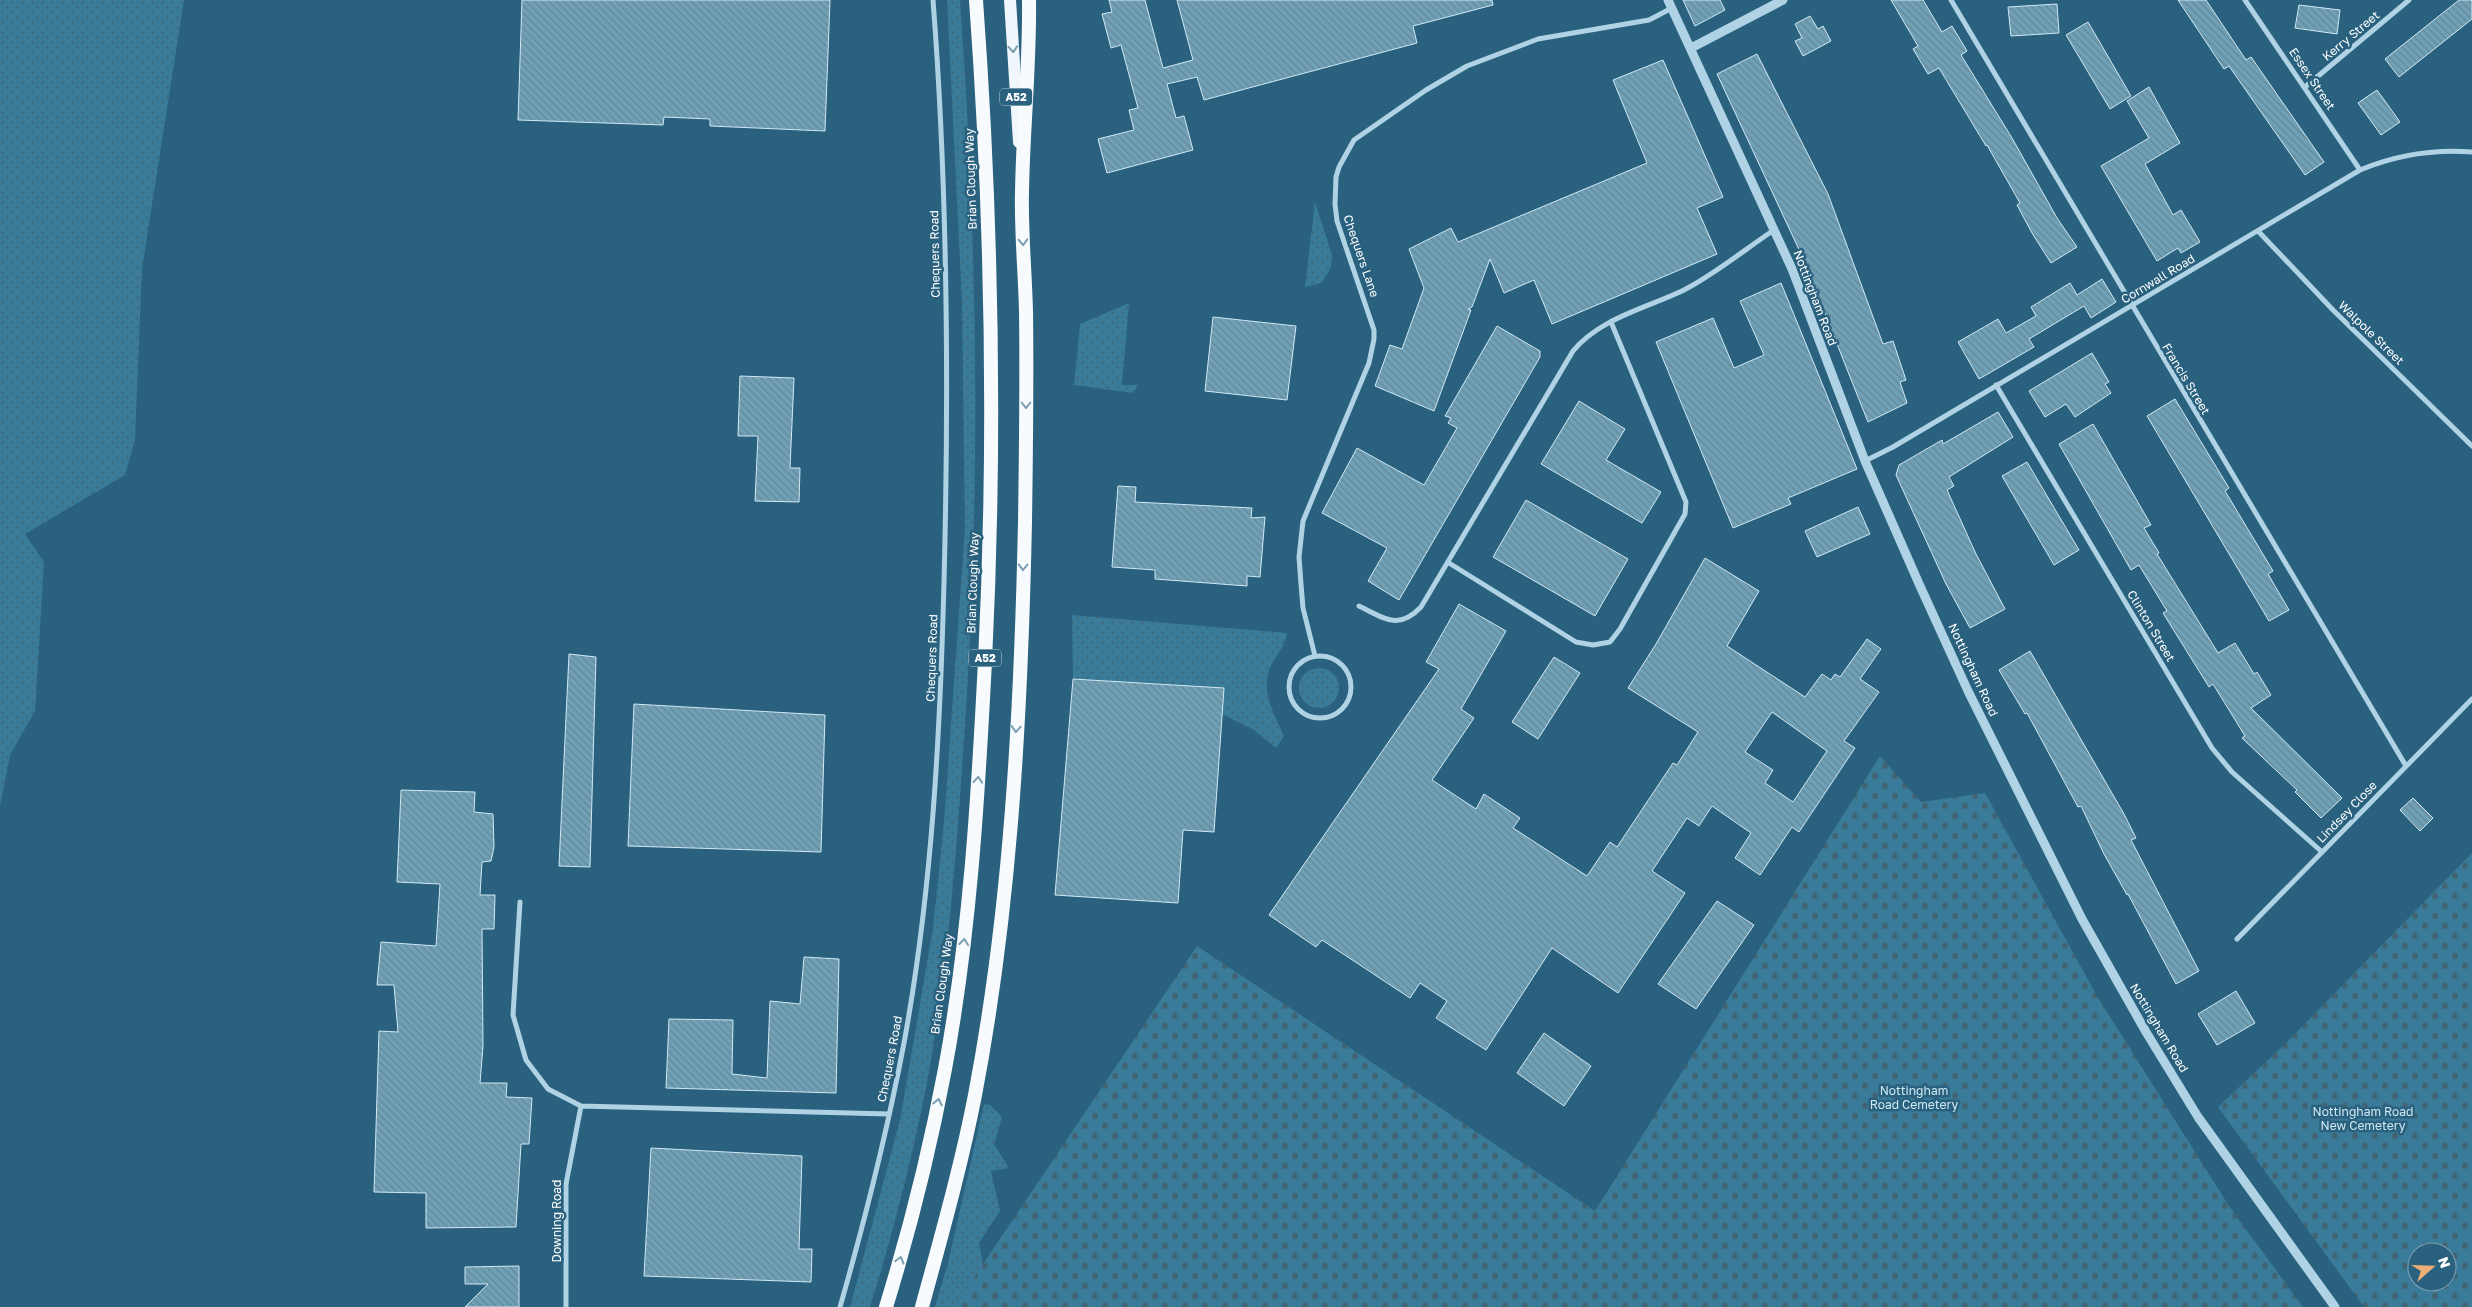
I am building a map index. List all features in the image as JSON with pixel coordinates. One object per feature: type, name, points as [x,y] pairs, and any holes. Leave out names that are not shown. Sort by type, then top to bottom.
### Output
[{"type":"highway","name":"Brian Clough Way","points":[[886,1307],[911,1220],[945,1068],[966,922],[979,766],[987,603],[992,396],[987,177],[976,0]]},
{"type":"highway","points":[[1022,194],[1030,0]]},
{"type":"highway","name":"A52","points":[[922,1307],[958,1176],[975,1095],[990,1010],[1005,882],[1017,715],[1025,526],[1026,311],[1022,194]]},
{"type":"main road","name":"A52","points":[[1010,0],[1022,194]]},
{"type":"street","name":"Chequers Road","points":[[840,1307],[889,1114],[904,1041],[924,907],[935,785],[944,613],[946,348],[943,189],[933,0]]},
{"type":"street","points":[[1691,48],[1783,0]]},
{"type":"street","name":"Francis Street","points":[[1951,0],[2406,766]]},
{"type":"street","name":"Essex Street","points":[[2245,0],[2360,170]]},
{"type":"street","name":"Kerry Street","points":[[2305,87],[2409,0]]},
{"type":"street","name":"Nottingham Road","points":[[1670,4],[1792,269],[1865,461],[1968,691],[2082,919],[2146,1032],[2198,1117],[2335,1307]]},
{"type":"street","name":"Chequers Lane","points":[[1314,656],[1303,608],[1301,584],[1299,557],[1303,521],[1368,363],[1374,339],[1368,306],[1337,221],[1335,187],[1343,155],[1354,140],[1369,127],[1467,66],[1538,39],[1649,20],[1670,4]]},
{"type":"street","name":"Cornwall Road","points":[[1865,461],[1893,447],[2132,307],[2360,170],[2381,161],[2404,155],[2430,151],[2472,152]]},
{"type":"street","points":[[1359,606],[1390,620],[1403,621],[1413,616],[1421,607],[1449,563],[1573,351],[1584,338],[1611,322],[1685,289],[1774,230]]},
{"type":"street","name":"Walpole Street","points":[[2258,231],[2333,310],[2472,446]]},
{"type":"street","points":[[1449,563],[1576,642],[1593,645],[1610,642],[1620,629],[1684,514],[1686,502],[1611,322]]},
{"type":"street","name":"Clinton Street","points":[[1996,385],[2212,748],[2232,772],[2322,852]]},
{"type":"street","points":[[1314,656],[1334,659],[1348,672],[1351,682],[1351,691],[1343,709],[1325,718],[1315,719],[1298,710],[1288,692],[1291,673],[1297,665],[1314,656]]},
{"type":"street","name":"Lindsey Close","points":[[2237,939],[2472,699]]},
{"type":"street","points":[[520,902],[513,1015],[526,1060],[548,1089],[581,1106],[889,1114]]},
{"type":"street","name":"Downing Road","points":[[566,1307],[566,1184],[581,1106]]},
{"type":"green space","points":[[0,0],[184,0],[142,269],[135,440],[125,475],[25,534],[44,562],[35,711],[10,755],[0,806]]},
{"type":"green space","points":[[947,0],[960,0],[971,185],[974,278],[975,463],[973,555],[958,827],[941,998],[927,1083],[915,1139],[902,1196],[870,1307],[850,1307],[900,1120],[933,928],[944,822],[965,528],[962,302]]},
{"type":"green space","points":[[1315,202],[1332,255],[1331,268],[1321,283],[1305,287]]},
{"type":"green space","points":[[1129,303],[1122,385],[1138,385],[1133,393],[1074,385],[1080,324]]},
{"type":"green space","points":[[1072,615],[1287,633],[1267,677],[1270,703],[1284,736],[1276,748],[1254,730],[1222,714],[1223,688],[1073,679]]},
{"type":"green space","points":[[1319,668],[1333,674],[1339,688],[1333,702],[1319,708],[1305,702],[1299,688],[1305,674]]},
{"type":"green space","name":"Nottingham Road Cemetery","points":[[1880,756],[1921,802],[1985,793],[2097,996],[2229,1206],[2303,1307],[954,1307],[1197,946],[1595,1211]]},
{"type":"green space","name":"Nottingham Road New Cemetery","points":[[2472,853],[2472,1307],[2364,1307],[2218,1107],[2285,1044]]},
{"type":"green space","points":[[984,1104],[990,1105],[1002,1117],[994,1144],[1009,1168],[991,1171],[1000,1211],[979,1243],[989,1295],[965,1307],[935,1307],[948,1263]]},
{"type":"building","points":[[522,0],[830,0],[825,131],[710,126],[710,119],[664,117],[663,125],[518,120]]},
{"type":"building","points":[[1109,0],[1145,0],[1163,68],[1193,60],[1177,0],[1492,0],[1493,5],[1413,26],[1417,43],[1204,100],[1197,77],[1167,84],[1176,118],[1184,116],[1193,150],[1107,173],[1098,139],[1134,130],[1129,110],[1138,108],[1121,45],[1111,48],[1102,14],[1112,12]]},
{"type":"building","points":[[1683,0],[1720,0],[1725,10],[1695,26]]},
{"type":"building","points":[[1891,0],[1923,0],[1942,32],[1952,26],[1967,51],[1961,55],[2012,138],[2057,218],[2077,247],[2051,263],[2032,233],[2017,205],[2020,203],[1987,145],[1939,68],[1928,74],[1913,49],[1918,46]]},
{"type":"building","points":[[2178,0],[2206,0],[2246,60],[2251,57],[2324,162],[2305,175],[2229,66],[2224,69]]},
{"type":"building","points":[[2459,0],[2472,0],[2472,19],[2399,77],[2385,59]]},
{"type":"building","points":[[2057,4],[2059,33],[2011,36],[2008,7]]},
{"type":"building","points":[[2299,5],[2340,10],[2337,34],[2295,28]]},
{"type":"building","points":[[1810,16],[1818,29],[1823,26],[1831,41],[1803,56],[1795,41],[1802,38],[1795,24]]},
{"type":"building","points":[[2088,22],[2131,96],[2110,109],[2066,35]]},
{"type":"building","points":[[1757,54],[1828,194],[1883,344],[1893,341],[1906,380],[1900,382],[1907,403],[1868,422],[1802,256],[1717,74]]},
{"type":"building","points":[[1663,60],[1723,197],[1697,208],[1717,254],[1552,324],[1534,280],[1504,293],[1490,259],[1472,307],[1468,309],[1471,310],[1434,411],[1375,386],[1390,345],[1402,349],[1424,288],[1409,249],[1451,228],[1458,242],[1647,163],[1613,80]]},
{"type":"building","points":[[2149,87],[2180,143],[2145,164],[2173,215],[2181,210],[2200,242],[2181,253],[2178,248],[2157,261],[2101,166],[2149,138],[2127,101]]},
{"type":"building","points":[[2377,90],[2400,122],[2381,135],[2358,103]]},
{"type":"building","points":[[2102,279],[2116,302],[2091,318],[2084,306],[2029,339],[2034,347],[1979,379],[1958,342],[1998,319],[2006,333],[2036,316],[2031,307],[2070,283],[2077,295]]},
{"type":"building","points":[[1781,283],[1857,469],[1788,498],[1791,504],[1733,528],[1656,342],[1713,318],[1734,368],[1764,355],[1740,301]]},
{"type":"building","points":[[1213,317],[1296,326],[1287,400],[1205,391]]},
{"type":"building","points":[[1497,326],[1540,351],[1540,357],[1399,600],[1368,581],[1387,548],[1322,513],[1357,448],[1424,485],[1457,428],[1448,423],[1451,418],[1445,416]]},
{"type":"building","points":[[2092,353],[2109,382],[2105,384],[2111,393],[2075,417],[2066,404],[2045,417],[2029,391]]},
{"type":"building","points":[[740,376],[794,378],[790,468],[800,468],[799,502],[755,501],[758,436],[738,436]]},
{"type":"building","points":[[2175,399],[2229,488],[2225,491],[2273,571],[2268,574],[2289,610],[2269,621],[2147,416]]},
{"type":"building","points":[[1579,401],[1625,429],[1606,460],[1661,492],[1642,523],[1541,464]]},
{"type":"building","points":[[1998,412],[2013,437],[1949,477],[1954,486],[1947,490],[1976,554],[2005,609],[1970,628],[1946,584],[1896,475],[1899,465],[1942,440],[1943,444]]},
{"type":"building","points":[[2093,424],[2151,525],[2144,528],[2159,553],[2157,554],[2218,653],[2235,643],[2254,674],[2257,672],[2271,695],[2251,708],[2342,798],[2321,818],[2295,792],[2297,790],[2242,738],[2245,736],[2213,684],[2209,687],[2163,613],[2167,611],[2139,565],[2131,570],[2059,444]]},
{"type":"building","points":[[2027,462],[2079,550],[2054,565],[2002,476]]},
{"type":"building","points":[[1118,486],[1136,487],[1135,502],[1252,508],[1251,518],[1265,517],[1260,577],[1247,576],[1247,586],[1155,579],[1155,570],[1112,567]]},
{"type":"building","points":[[1526,500],[1628,559],[1595,616],[1493,557]]},
{"type":"building","points":[[1858,507],[1870,534],[1817,557],[1805,531]]},
{"type":"building","points":[[1705,558],[1759,591],[1727,646],[1805,697],[1822,674],[1831,680],[1835,674],[1840,677],[1867,639],[1881,649],[1860,679],[1879,692],[1844,741],[1855,748],[1799,832],[1792,827],[1760,875],[1735,858],[1751,833],[1712,806],[1699,826],[1687,818],[1652,871],[1685,893],[1618,993],[1552,948],[1486,1050],[1436,1018],[1447,1001],[1420,983],[1410,998],[1322,940],[1316,947],[1269,915],[1439,669],[1426,662],[1459,604],[1506,631],[1461,709],[1474,718],[1432,780],[1476,809],[1484,794],[1520,818],[1513,828],[1587,876],[1610,842],[1617,847],[1673,763],[1677,765],[1698,732],[1628,688],[1656,644]],"holes":[[[1772,712],[1827,751],[1793,802],[1765,783],[1773,770],[1745,752]]]},
{"type":"building","points":[[2030,651],[2124,814],[2136,838],[2131,840],[2199,971],[2176,984],[2128,894],[2104,854],[2081,806],[2078,807],[2027,713],[2025,714],[1999,670]]},
{"type":"building","points":[[569,654],[596,657],[590,867],[559,866]]},
{"type":"building","points":[[1554,657],[1580,673],[1538,739],[1512,722]]},
{"type":"building","points":[[1073,679],[1224,688],[1214,832],[1183,830],[1178,903],[1055,895]]},
{"type":"building","points":[[634,704],[825,715],[821,852],[628,846]]},
{"type":"building","points":[[401,790],[475,792],[474,812],[493,814],[494,847],[491,861],[482,862],[480,895],[495,895],[494,929],[482,929],[483,1046],[480,1083],[507,1083],[506,1097],[532,1098],[529,1144],[521,1144],[516,1227],[426,1228],[426,1193],[374,1192],[379,1031],[398,1032],[394,985],[377,985],[381,942],[436,946],[440,884],[397,882]]},
{"type":"building","points":[[2413,798],[2433,818],[2420,831],[2400,810]]},
{"type":"building","points":[[1717,901],[1754,925],[1696,1009],[1658,984]]},
{"type":"building","points":[[804,957],[839,959],[836,1093],[666,1088],[669,1019],[733,1020],[732,1074],[767,1078],[770,1001],[800,1004]]},
{"type":"building","points":[[2236,991],[2255,1023],[2217,1045],[2198,1014]]},
{"type":"building","points":[[1544,1033],[1591,1066],[1564,1106],[1517,1073]]},
{"type":"building","points":[[651,1148],[802,1156],[799,1249],[812,1249],[811,1282],[644,1276]]},
{"type":"building","points":[[519,1266],[519,1307],[465,1307],[488,1284],[465,1284],[465,1267]]}]
